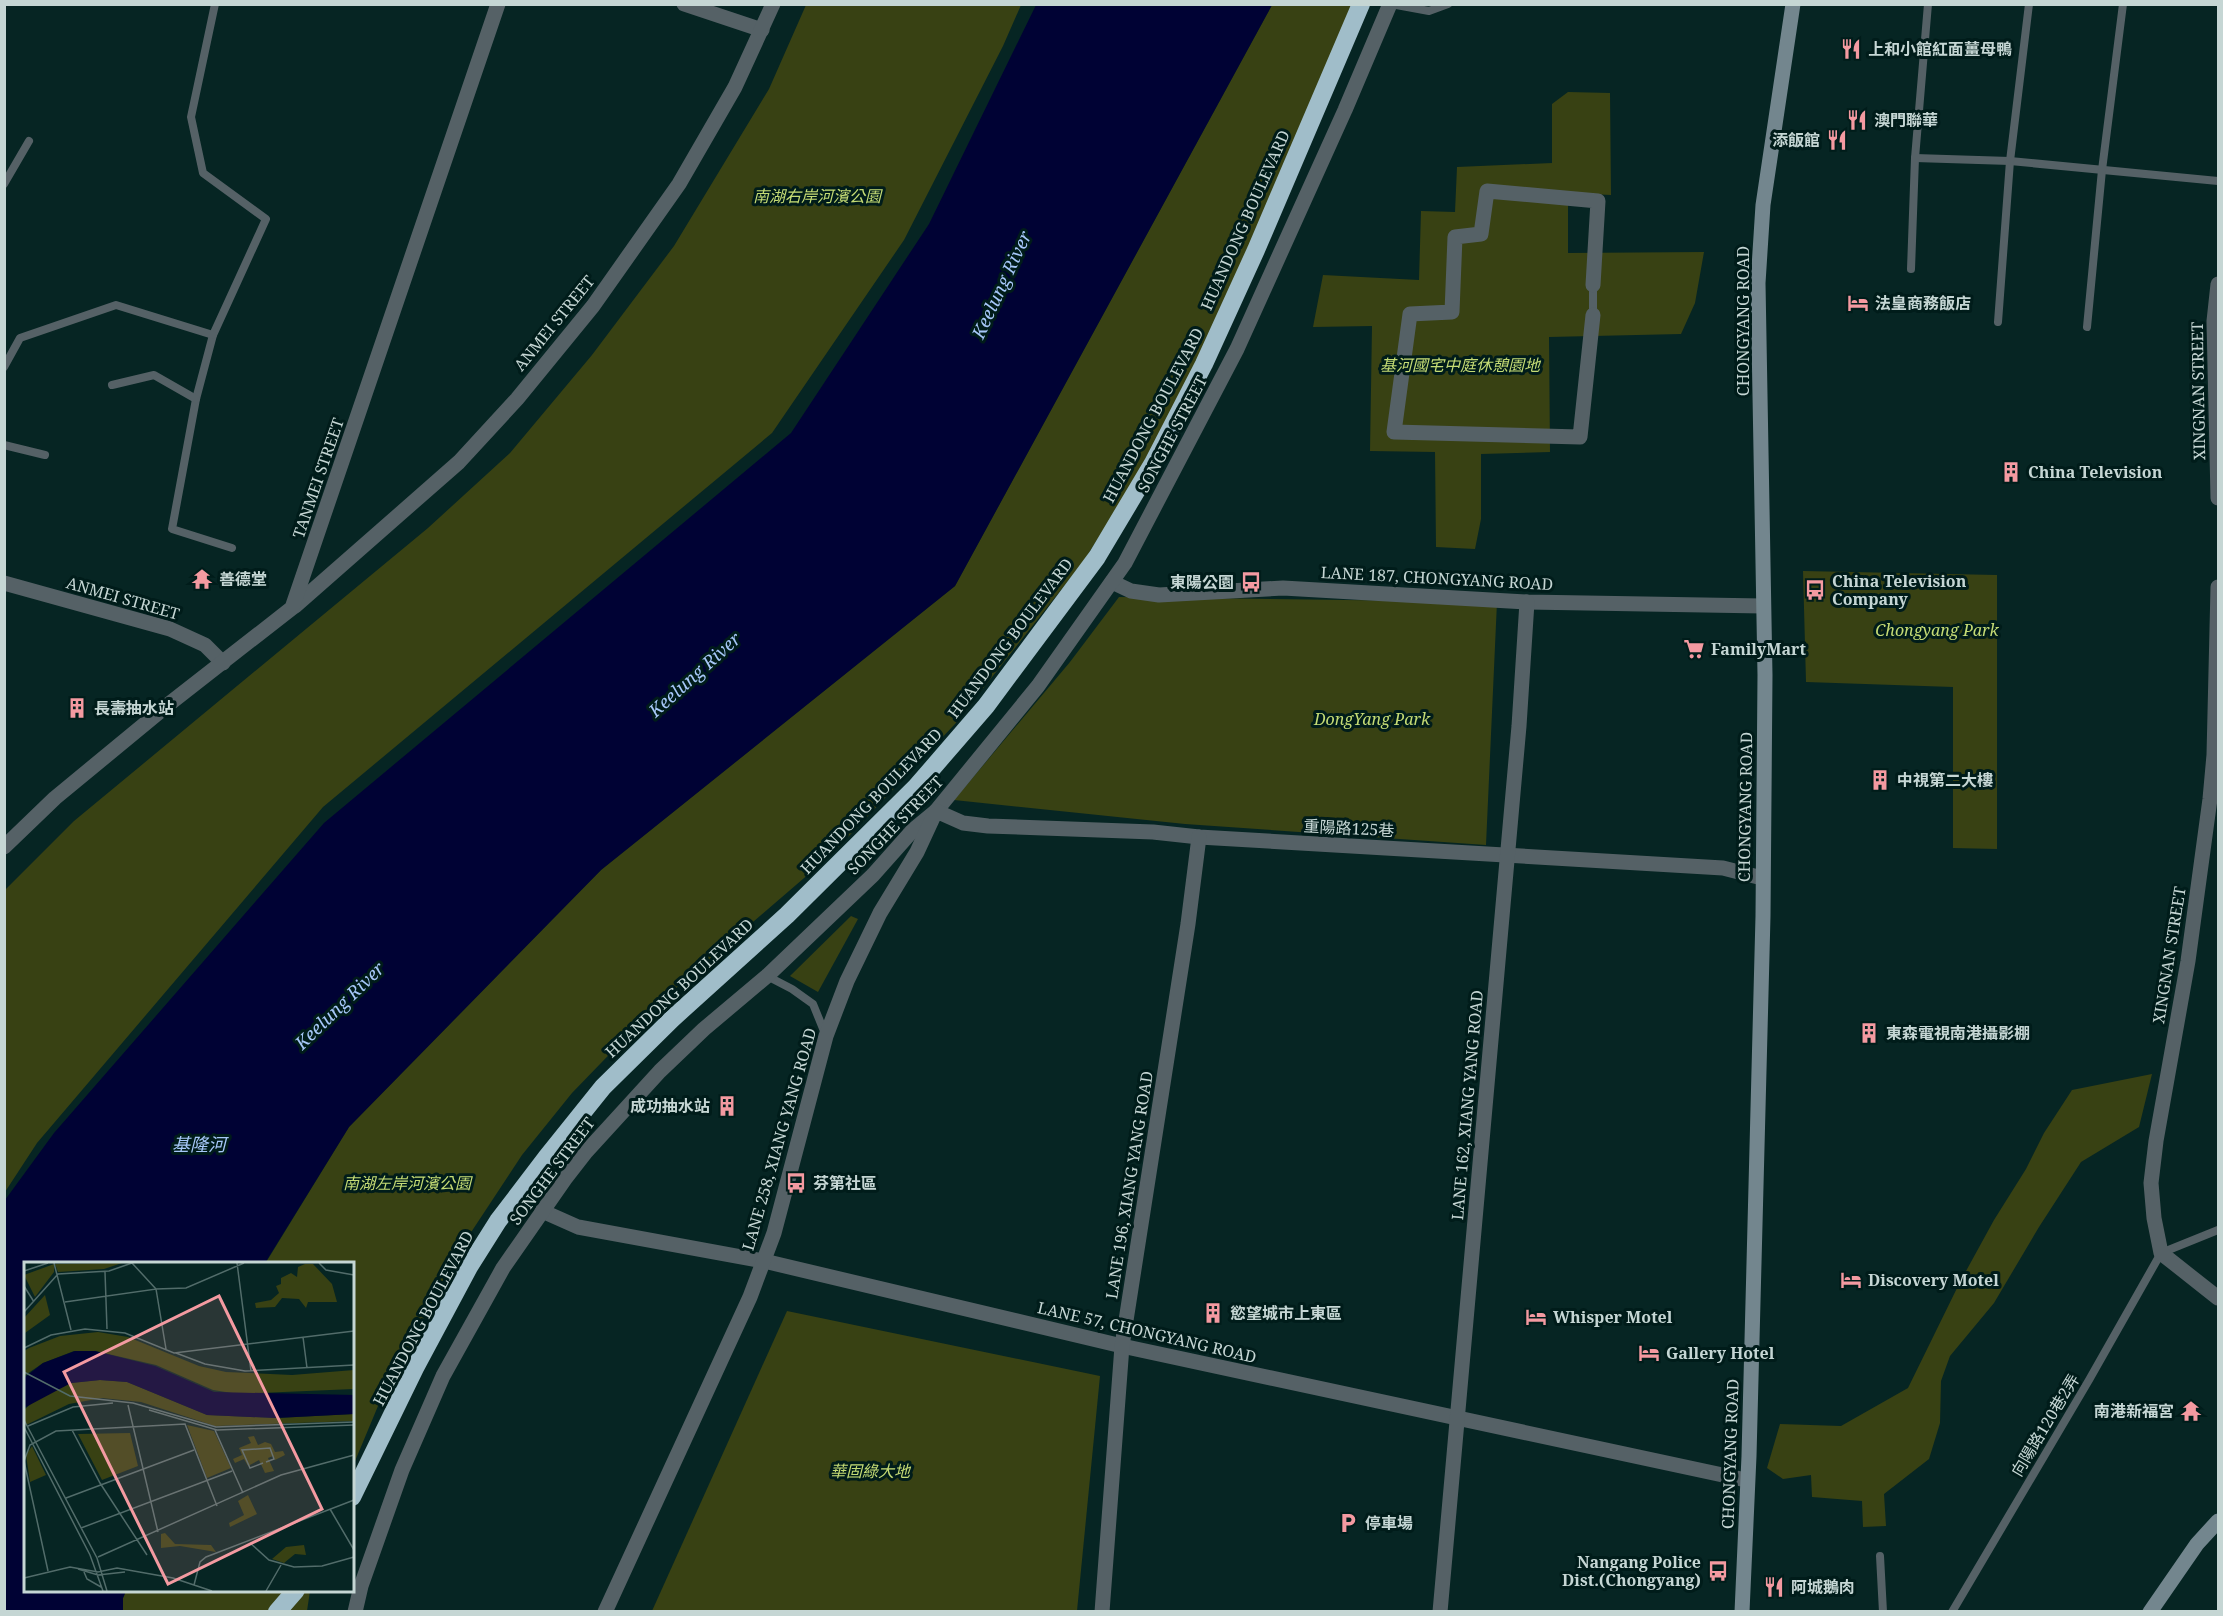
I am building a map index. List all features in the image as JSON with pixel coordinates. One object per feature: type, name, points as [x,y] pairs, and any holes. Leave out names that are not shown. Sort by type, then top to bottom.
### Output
[{"type":"highway","name":"HUANDONG BOULEVARD","points":[[354,1491],[415,1368],[469,1267],[498,1221],[546,1158],[603,1087],[672,1019],[787,915],[916,787],[986,706],[1097,557],[1153,463],[1204,364],[1256,250],[1360,4]]},
{"type":"highway","points":[[276,1611],[293,1592]]},
{"type":"street","name":"TANMEI STREET","points":[[292,608],[498,4]]},
{"type":"street","points":[[684,4],[762,30]]},
{"type":"street","name":"ANMEI STREET","points":[[292,608],[459,462],[517,399],[586,314],[679,184],[735,87],[773,4]]},
{"type":"street","name":"SONGHE STREET","points":[[355,1611],[361,1586],[402,1470],[443,1376],[503,1268],[542,1211],[586,1152],[660,1071],[704,1029],[767,976],[873,875],[913,830],[936,811],[1038,687],[1125,562],[1237,349],[1345,111],[1390,4]]},
{"type":"street","name":"CHONGYANG ROAD","points":[[1742,1611],[1750,1396],[1765,675],[1758,283],[1763,205],[1793,4]]},
{"type":"street","points":[[1593,285],[1598,201],[1487,191],[1481,234],[1455,237],[1452,312],[1410,314],[1394,432],[1580,437],[1593,315]]},
{"type":"street","name":"XINGNAN STREET","points":[[2218,284],[2214,321],[2217,366],[2218,498]]},
{"type":"street","name":"LANE 187, CHONGYANG ROAD","points":[[1112,582],[1131,591],[1159,595],[1283,588],[1527,602],[1763,606]]},
{"type":"street","name":"ANMEI STREET","points":[[4,583],[170,629],[204,645],[223,663]]},
{"type":"street","name":"XINGNAN STREET","points":[[2161,1253],[2154,1218],[2151,1183],[2156,1141],[2188,961],[2216,755],[2218,588]]},
{"type":"street","name":"LANE 162, XIANG YANG ROAD","points":[[1440,1611],[1519,726],[1527,602]]},
{"type":"street","points":[[4,847],[55,798],[169,704],[292,608]]},
{"type":"street","name":"重陽路125巷","points":[[936,811],[963,823],[988,826],[1153,832],[1199,837],[1723,868],[1762,878]]},
{"type":"street","name":"LANE 258, XIANG YANG ROAD","points":[[605,1611],[750,1297],[764,1261],[774,1233],[826,1036],[847,981],[880,913],[917,852],[936,811]]},
{"type":"street","name":"LANE 196, XIANG YANG ROAD","points":[[1102,1611],[1122,1346],[1188,924],[1199,837]]},
{"type":"street","name":"LANE 57, CHONGYANG ROAD","points":[[542,1211],[578,1227],[764,1261],[1122,1346],[1746,1480]]},
{"type":"street","points":[[2161,1253],[2218,1298]]},
{"type":"street","points":[[2150,1611],[2197,1544],[2218,1521]]},
{"type":"lane","points":[[215,4],[191,117],[202,173],[266,219],[213,335],[196,399],[172,529],[232,548]]},
{"type":"lane","points":[[1390,4],[1429,11],[1448,4]]},
{"type":"lane","points":[[1911,269],[1914,158],[1928,4]]},
{"type":"lane","points":[[1998,322],[2010,161],[2029,4]]},
{"type":"lane","points":[[2087,327],[2123,4]]},
{"type":"lane","points":[[4,184],[28,141]]},
{"type":"lane","points":[[1914,158],[2010,161],[2218,181]]},
{"type":"lane","points":[[1593,285],[1593,315]]},
{"type":"lane","points":[[4,367],[20,338],[116,304],[213,335]]},
{"type":"lane","points":[[112,385],[154,375],[196,399]]},
{"type":"lane","points":[[4,445],[45,455]]},
{"type":"lane","points":[[767,976],[792,988],[813,1004],[826,1036]]},
{"type":"lane","points":[[2161,1253],[2218,1230]]},
{"type":"lane","name":"向陽路120巷2弄","points":[[1952,1611],[2161,1253]]},
{"type":"lane","points":[[1880,1556],[1883,1611]]},
{"type":"green space","name":"南湖右岸河濱公園","points":[[806,5],[1021,5],[1003,46],[904,240],[772,433],[323,807],[37,1143],[5,1192],[5,890],[74,821],[428,528],[510,453],[592,355],[674,246],[769,89]]},
{"type":"green space","name":"南湖左岸河濱公園","points":[[1272,5],[1355,5],[1217,322],[1153,452],[1083,562],[955,724],[832,854],[661,1001],[572,1093],[522,1155],[460,1249],[378,1406],[354,1464],[354,1262],[266,1262],[349,1127],[601,870],[955,586]]},
{"type":"green space","name":"基河國宅中庭休憩園地","points":[[1568,92],[1610,93],[1611,195],[1568,193],[1568,253],[1704,252],[1695,303],[1681,334],[1549,337],[1550,452],[1481,454],[1481,519],[1475,549],[1436,547],[1435,452],[1370,451],[1372,326],[1313,327],[1323,275],[1419,280],[1421,211],[1455,212],[1457,167],[1552,163],[1552,104]]},
{"type":"green space","name":"Chongyang Park","points":[[1803,571],[1997,575],[1997,849],[1953,848],[1953,687],[1806,682]]},
{"type":"green space","name":"DongYang Park","points":[[1119,597],[1497,602],[1486,845],[1185,824],[954,800],[1070,662]]},
{"type":"green space","points":[[851,916],[858,919],[818,992],[790,976]]},
{"type":"green space","points":[[2152,1074],[2139,1127],[2081,1162],[1994,1303],[1950,1356],[1941,1381],[1940,1423],[1929,1459],[1884,1494],[1886,1526],[1863,1527],[1862,1501],[1812,1497],[1811,1475],[1783,1479],[1767,1468],[1780,1424],[1841,1426],[1908,1388],[1960,1282],[1994,1220],[2026,1169],[2044,1133],[2072,1090]]},
{"type":"green space","name":"華固綠大地","points":[[787,1311],[1100,1376],[1077,1611],[652,1611]]},
{"type":"green space","points":[[126,1592],[310,1592],[307,1611],[123,1612]]},
{"type":"water","name":"基隆河","points":[[1036,5],[1272,5],[955,586],[601,870],[349,1127],[266,1262],[24,1262],[24,1592],[126,1592],[123,1611],[5,1611],[5,1200],[54,1133],[324,823],[791,433],[929,224]]},
{"type":"place","name":"上和小館紅面薑母鴨","points":[[1851,49]]},
{"type":"place","name":"澳門聯華","points":[[1857,120]]},
{"type":"place","name":"添飯館","points":[[1837,140]]},
{"type":"place","name":"法皇商務飯店","points":[[1858,303]]},
{"type":"place","name":"China Television","points":[[2011,472]]},
{"type":"place","name":"善德堂","points":[[202,579]]},
{"type":"place","name":"東陽公園","points":[[1251,582]]},
{"type":"place","name":"China Television Company","points":[[1815,590]]},
{"type":"place","name":"FamilyMart","points":[[1694,649]]},
{"type":"place","name":"長壽抽水站","points":[[77,708]]},
{"type":"place","name":"中視第二大樓","points":[[1880,780]]},
{"type":"place","name":"東森電視南港攝影棚","points":[[1869,1033]]},
{"type":"place","name":"成功抽水站","points":[[727,1106]]},
{"type":"place","name":"芬第社區","points":[[796,1183]]},
{"type":"place","name":"Discovery Motel","points":[[1851,1280]]},
{"type":"place","name":"慾望城市上東區","points":[[1213,1313]]},
{"type":"place","name":"Whisper Motel","points":[[1536,1317]]},
{"type":"place","name":"Gallery Hotel","points":[[1649,1353]]},
{"type":"place","name":"南港新福宮","points":[[2191,1411]]},
{"type":"place","name":"停車場","points":[[1348,1523]]},
{"type":"place","name":"Nangang Police Dist.(Chongyang)","points":[[1718,1571]]},
{"type":"place","name":"阿城鵝肉","points":[[1774,1587]]},
{"type":"water label","name":"Keelung River","points":[[1002,285]]},
{"type":"water label","name":"Keelung River","points":[[695,675]]},
{"type":"water label","name":"Keelung River","points":[[340,1006]]}]
